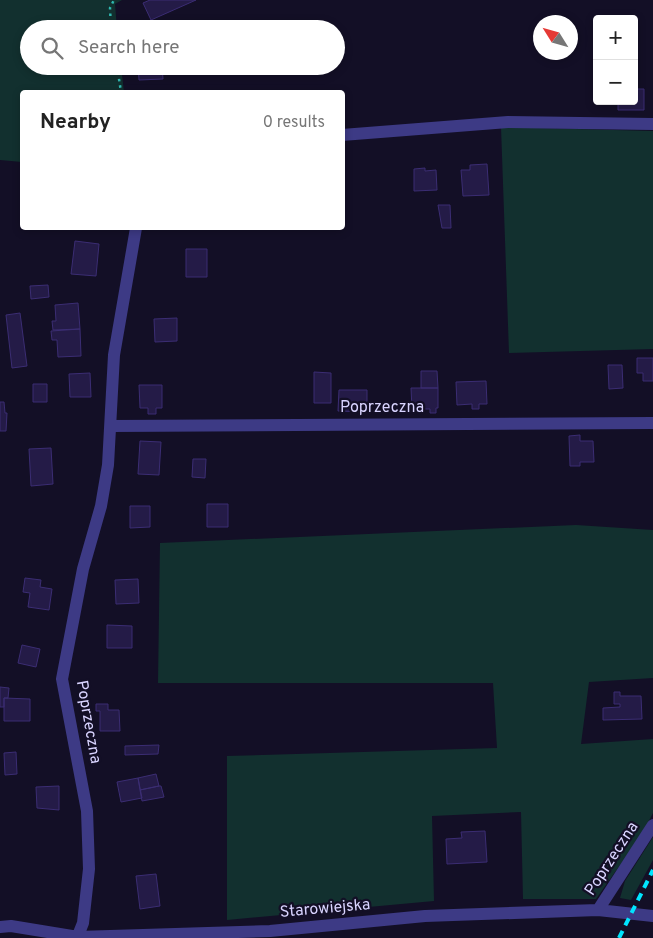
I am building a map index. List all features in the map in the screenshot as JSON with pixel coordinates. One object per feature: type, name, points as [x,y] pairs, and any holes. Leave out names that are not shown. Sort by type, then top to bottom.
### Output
[{"type":"street","points":[[345,135],[508,122],[653,124]]},
{"type":"street","name":"Poprzeczna","points":[[78,937],[84,923],[89,869],[87,811],[62,678],[83,568],[100,506],[108,465],[114,355],[136,230]]},
{"type":"street","name":"Poprzeczna","points":[[111,426],[653,423]]},
{"type":"street","name":"Poprzeczna","points":[[598,910],[653,825]]},
{"type":"street","name":"Starowiejska","points":[[0,927],[11,926],[78,937],[222,933],[425,916],[598,910],[653,916]]},
{"type":"path","points":[[111,20],[110,8],[114,0]]},
{"type":"path","points":[[118,75],[121,90]]},
{"type":"green space","points":[[0,0],[122,0],[115,4],[116,20],[20,20],[20,75],[122,75],[124,90],[20,90],[20,162],[0,160]]},
{"type":"green space","points":[[501,127],[653,131],[653,349],[509,353]]},
{"type":"green space","points":[[576,525],[653,530],[653,678],[589,682],[581,744],[653,739],[653,813],[642,834],[596,899],[523,899],[521,812],[432,816],[434,901],[227,920],[227,756],[497,748],[493,683],[158,683],[160,543]]},
{"type":"green space","points":[[653,837],[653,860],[631,900],[620,898],[625,881]]},
{"type":"building","points":[[150,0],[196,0],[151,20],[143,3]]},
{"type":"building","points":[[139,75],[163,75],[163,79],[139,80]]},
{"type":"building","points":[[638,89],[644,89],[644,110],[618,110],[618,105],[638,105]]},
{"type":"building","points":[[487,164],[489,195],[463,196],[461,170],[470,170],[470,165]]},
{"type":"building","points":[[425,168],[425,171],[436,170],[437,190],[414,191],[414,169]]},
{"type":"building","points":[[438,205],[450,205],[451,228],[442,228]]},
{"type":"building","points":[[75,241],[99,244],[96,276],[71,274]]},
{"type":"building","points":[[186,249],[207,249],[207,277],[186,277]]},
{"type":"building","points":[[48,285],[49,297],[31,299],[30,286]]},
{"type":"building","points":[[78,303],[80,329],[53,330],[52,321],[56,321],[55,305]]},
{"type":"building","points":[[20,313],[27,366],[12,368],[6,315]]},
{"type":"building","points":[[177,318],[177,341],[155,342],[154,319]]},
{"type":"building","points":[[80,329],[81,356],[58,357],[57,340],[52,340],[51,331]]},
{"type":"building","points":[[637,358],[653,358],[653,381],[643,381],[643,373],[637,373]]},
{"type":"building","points":[[608,365],[622,365],[623,388],[609,389]]},
{"type":"building","points":[[421,371],[437,371],[438,388],[421,388]]},
{"type":"building","points":[[314,372],[331,373],[331,403],[314,403]]},
{"type":"building","points":[[90,373],[91,397],[70,397],[69,374]]},
{"type":"building","points":[[486,381],[487,404],[479,404],[479,409],[472,409],[472,404],[457,405],[456,382]]},
{"type":"building","points":[[33,384],[47,384],[47,402],[33,402]]},
{"type":"building","points":[[139,385],[162,385],[162,408],[156,408],[156,414],[148,414],[148,408],[140,408]]},
{"type":"building","points":[[411,388],[438,388],[438,408],[436,408],[436,413],[430,413],[430,409],[412,409]]},
{"type":"building","points":[[339,390],[367,390],[367,412],[338,411]]},
{"type":"building","points":[[0,402],[4,402],[5,413],[7,413],[6,431],[0,431]]},
{"type":"building","points":[[580,435],[580,441],[593,441],[594,462],[580,462],[580,466],[570,466],[569,436]]},
{"type":"building","points":[[140,441],[161,442],[159,475],[138,474]]},
{"type":"building","points":[[51,448],[53,484],[31,486],[29,449]]},
{"type":"building","points":[[193,459],[206,459],[205,478],[192,477]]},
{"type":"building","points":[[207,504],[228,504],[228,527],[207,527]]},
{"type":"building","points":[[130,506],[150,506],[150,527],[130,528]]},
{"type":"building","points":[[25,578],[41,580],[40,587],[52,589],[49,610],[28,607],[30,593],[23,592]]},
{"type":"building","points":[[138,579],[139,603],[116,604],[115,580]]},
{"type":"building","points":[[107,625],[132,626],[132,648],[107,648]]},
{"type":"building","points":[[22,645],[40,649],[36,667],[18,663]]},
{"type":"building","points":[[0,687],[9,688],[8,698],[4,698],[4,707],[0,707]]},
{"type":"building","points":[[614,692],[620,692],[620,696],[641,696],[642,719],[603,720],[603,708],[620,707],[620,704],[614,704]]},
{"type":"building","points":[[4,698],[30,699],[30,721],[4,721]]},
{"type":"building","points":[[96,704],[108,704],[108,710],[119,710],[120,731],[100,731],[100,711],[96,711]]},
{"type":"building","points":[[159,745],[158,754],[125,755],[125,746]]},
{"type":"building","points":[[16,752],[17,774],[5,775],[4,753]]},
{"type":"building","points":[[156,774],[159,786],[140,790],[138,778]]},
{"type":"building","points":[[138,778],[142,798],[121,802],[117,782]]},
{"type":"building","points":[[59,786],[59,810],[37,808],[36,787]]},
{"type":"building","points":[[161,786],[164,797],[142,801],[140,790]]},
{"type":"building","points":[[485,831],[487,862],[447,864],[446,839],[462,838],[461,832]]},
{"type":"building","points":[[156,874],[160,906],[140,909],[136,876]]},
{"type":"railway","points":[[619,938],[653,870]]}]
